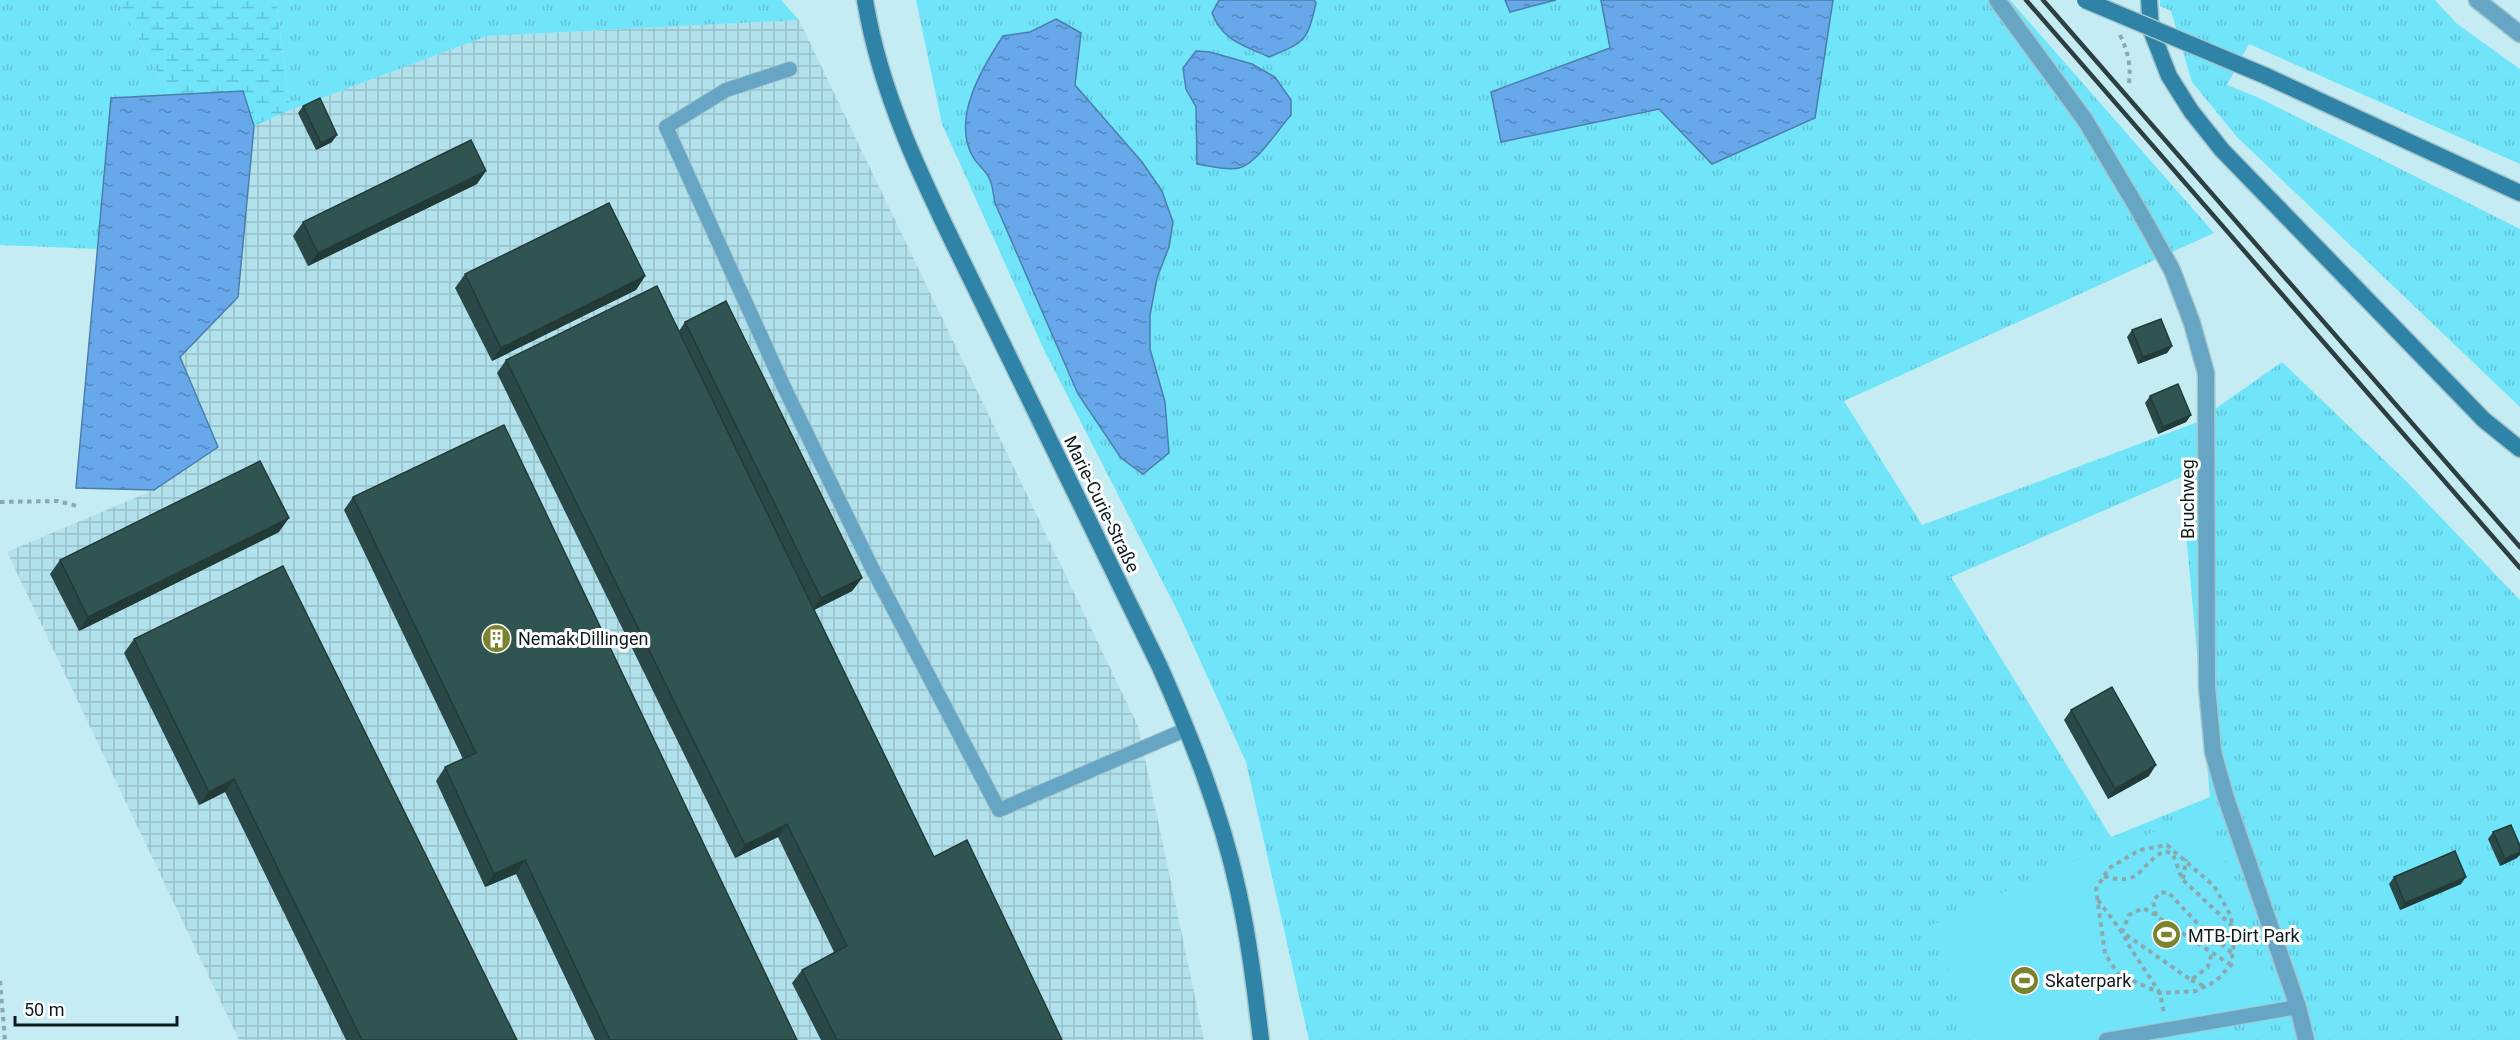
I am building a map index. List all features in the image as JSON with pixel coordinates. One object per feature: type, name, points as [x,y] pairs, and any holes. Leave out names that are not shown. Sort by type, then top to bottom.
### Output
[{"type":"main road","name":"Marie-Curie-Straße","points":[[864,0],[871,42],[891,104],[948,232],[1159,664],[1187,729],[1218,815],[1238,888],[1247,933],[1261,1040]]},
{"type":"main road","points":[[2085,0],[2266,76],[2520,193]]},
{"type":"main road","points":[[2149,0],[2151,30],[2169,76],[2191,111],[2222,150],[2484,420],[2520,449]]},
{"type":"street","name":"Bruchweg","points":[[1997,0],[2043,59],[2091,130],[2172,270],[2193,323],[2206,372],[2207,687],[2213,752],[2226,798],[2298,1007],[2306,1040]]},
{"type":"street","points":[[2476,0],[2520,34]]},
{"type":"lane","points":[[790,69],[726,90],[666,126],[783,385],[871,566],[999,810],[1187,729]]},
{"type":"lane","points":[[2106,1040],[2298,1007]]},
{"type":"path","points":[[2118,30],[2128,51],[2131,67],[2130,83]]},
{"type":"path","points":[[0,502],[58,501],[77,506]]},
{"type":"path","points":[[2167,845],[2186,859],[2214,886],[2231,916],[2234,942],[2231,965],[2216,981],[2196,991],[2160,993],[2118,974],[2105,954],[2096,889],[2109,868],[2140,850],[2167,845]]},
{"type":"path","points":[[2104,876],[2120,881],[2137,875],[2146,869],[2153,857],[2165,851],[2173,855],[2182,879],[2232,926]]},
{"type":"path","points":[[2182,879],[2186,859]]},
{"type":"path","points":[[2156,915],[2153,901],[2160,892],[2168,892],[2199,926],[2233,954]]},
{"type":"path","points":[[2097,899],[2122,932],[2160,993],[2167,1029]]},
{"type":"path","points":[[2122,932],[2129,915],[2143,908],[2231,965]]},
{"type":"path","points":[[2122,932],[2191,980],[2206,987]]},
{"type":"path","points":[[2191,980],[2208,967],[2212,952]]},
{"type":"path","points":[[0,981],[5,1040]]},
{"type":"shaded area","points":[[799,20],[1138,726],[1204,1040],[239,1040],[7,552],[154,490],[218,447],[180,357],[238,297],[254,126],[290,110],[487,36]]},
{"type":"green space","points":[[0,0],[117,0],[170,95],[111,99],[98,249],[0,245]]},
{"type":"green space","points":[[117,0],[276,0],[290,110],[254,126],[242,92],[170,95]]},
{"type":"green space","points":[[276,0],[781,0],[799,20],[487,36],[290,110]]},
{"type":"green space","points":[[916,0],[2010,0],[2214,233],[1844,401],[1922,525],[2195,423],[2282,362],[2407,482],[2520,600],[2520,1040],[1309,1040],[1246,762],[1179,614],[1045,352],[942,124]],"holes":[[[2181,477],[2210,797],[2111,837],[1951,577]]]},
{"type":"green space","points":[[2160,0],[2435,0],[2456,23],[2520,69],[2520,164],[2249,44],[2227,85],[2257,97],[2520,229],[2520,407],[2237,137],[2192,82],[2171,11],[2160,6]]},
{"type":"green space","points":[[2209,812],[2273,1005],[2079,1040],[1973,1040],[1932,925],[2066,864]]},
{"type":"water","points":[[1219,0],[1314,0],[1316,3],[1310,26],[1303,39],[1290,48],[1269,57],[1235,41],[1222,30],[1212,13]]},
{"type":"water","points":[[1505,0],[1556,0],[1510,12]]},
{"type":"water","points":[[1601,0],[1833,0],[1815,118],[1712,164],[1659,109],[1501,142],[1491,92],[1610,48]]},
{"type":"water","points":[[1056,19],[1081,33],[1075,85],[1142,162],[1162,191],[1173,222],[1169,247],[1157,278],[1150,315],[1150,349],[1165,402],[1169,453],[1143,474],[1121,458],[1078,394],[995,203],[990,179],[973,157],[967,142],[965,127],[972,94],[986,63],[1003,36],[1030,32]]},
{"type":"water","points":[[1196,51],[1210,52],[1252,64],[1275,77],[1291,100],[1291,115],[1260,153],[1239,168],[1224,169],[1197,164],[1196,107],[1186,89],[1183,68]]},
{"type":"water","points":[[243,91],[254,126],[238,297],[180,357],[218,447],[154,490],[76,488],[111,98]]},
{"type":"building","points":[[320,98],[337,135],[321,143],[303,106]]},
{"type":"building","points":[[471,140],[486,171],[318,253],[303,222]]},
{"type":"building","points":[[609,203],[645,276],[501,348],[465,274]]},
{"type":"building","points":[[657,286],[934,857],[967,840],[1062,1040],[837,1040],[802,970],[847,946],[787,824],[745,845],[506,360]]},
{"type":"building","points":[[726,301],[862,578],[821,598],[685,322]]},
{"type":"building","points":[[2161,319],[2172,346],[2143,357],[2132,330]]},
{"type":"building","points":[[2178,384],[2191,415],[2163,427],[2150,396]]},
{"type":"building","name":"Nemak Dillingen","points":[[504,425],[797,1040],[610,1040],[525,860],[494,874],[445,767],[476,753],[353,497]]},
{"type":"building","points":[[260,461],[289,518],[88,617],[60,560]]},
{"type":"building","points":[[283,566],[517,1040],[362,1040],[234,779],[209,792],[134,639]]},
{"type":"building","points":[[2112,687],[2156,765],[2115,789],[2071,710]]},
{"type":"building","points":[[2511,825],[2520,846],[2520,852],[2505,859],[2493,832]]},
{"type":"building","points":[[2455,851],[2466,877],[2405,903],[2394,877]]},
{"type":"railway","points":[[2026,0],[2520,568]]},
{"type":"railway","points":[[2043,0],[2520,547]]},
{"type":"place","name":"Nemak Dillingen","points":[[497,638]]},
{"type":"place","name":"MTB-Dirt Park","points":[[2167,935]]},
{"type":"place","name":"Skaterpark","points":[[2024,980]]}]
